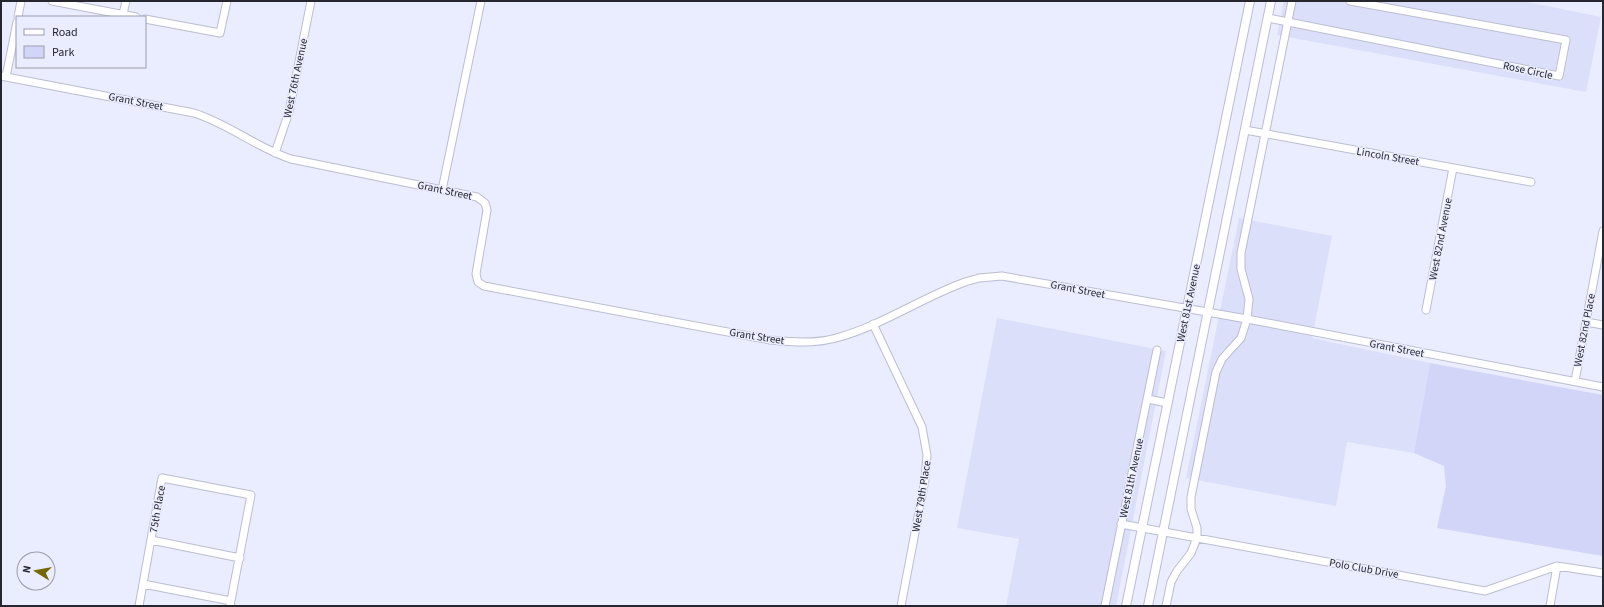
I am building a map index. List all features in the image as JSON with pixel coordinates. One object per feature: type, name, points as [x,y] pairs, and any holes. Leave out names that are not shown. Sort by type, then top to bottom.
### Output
[{"type":"main road","name":"West 81st Avenue","points":[[1126,606],[1250,1]]},
{"type":"main road","name":"West 81st Avenue","points":[[1148,606],[1272,1]]},
{"type":"street","points":[[18,16],[21,1]]},
{"type":"street","points":[[52,1],[132,16]]},
{"type":"street","points":[[123,14],[126,1]]},
{"type":"street","points":[[146,19],[220,33],[227,1]]},
{"type":"street","name":"West 76th Avenue","points":[[275,153],[289,112],[311,1]]},
{"type":"street","points":[[442,190],[481,1]]},
{"type":"street","points":[[1166,606],[1171,582],[1177,571],[1191,553],[1197,538],[1197,528],[1191,509],[1191,497],[1216,372],[1222,359],[1241,338],[1247,319],[1249,299],[1241,269],[1240,258],[1292,1]]},
{"type":"street","name":"Rose Circle","points":[[1268,18],[1559,76],[1566,40],[1350,1]]},
{"type":"street","points":[[3,76],[16,26]]},
{"type":"street","name":"Grant Street","points":[[3,76],[194,113],[220,122],[256,144],[291,159],[477,197],[486,206],[487,216],[476,274],[478,282],[484,286],[770,340],[802,343],[836,338],[873,324],[957,284],[993,276],[1018,278],[1247,319],[1603,387]]},
{"type":"street","name":"Lincoln Street","points":[[1245,130],[1531,182]]},
{"type":"street","name":"West 82nd Avenue","points":[[1426,310],[1453,168]]},
{"type":"street","name":"West 82nd Place","points":[[1574,381],[1603,231]]},
{"type":"street","points":[[1586,322],[1603,325]]},
{"type":"street","name":"West 79th Place","points":[[873,324],[922,427],[927,455],[925,480],[901,606]]},
{"type":"street","name":"West 81th Avenue","points":[[1105,606],[1157,350]]},
{"type":"street","points":[[1147,399],[1168,403]]},
{"type":"street","name":"75th Place","points":[[139,606],[162,478],[251,496],[240,558]]},
{"type":"street","name":"Polo Club Drive","points":[[1121,524],[1485,591],[1557,566],[1603,573]]},
{"type":"street","points":[[143,584],[231,603],[240,558],[151,540]]},
{"type":"street","points":[[1550,606],[1557,566]]},
{"type":"shaded area","points":[[1284,1],[1523,1],[1601,17],[1586,92],[1277,35]]},
{"type":"shaded area","points":[[1239,218],[1332,236],[1312,338],[1430,363],[1414,453],[1347,442],[1336,506],[1186,478]]},
{"type":"shaded area","points":[[997,318],[1166,351],[1116,606],[1006,606],[1019,539],[957,528]]},
{"type":"green space","points":[[1430,363],[1603,395],[1603,556],[1437,528],[1446,486],[1444,466],[1414,453]]}]
